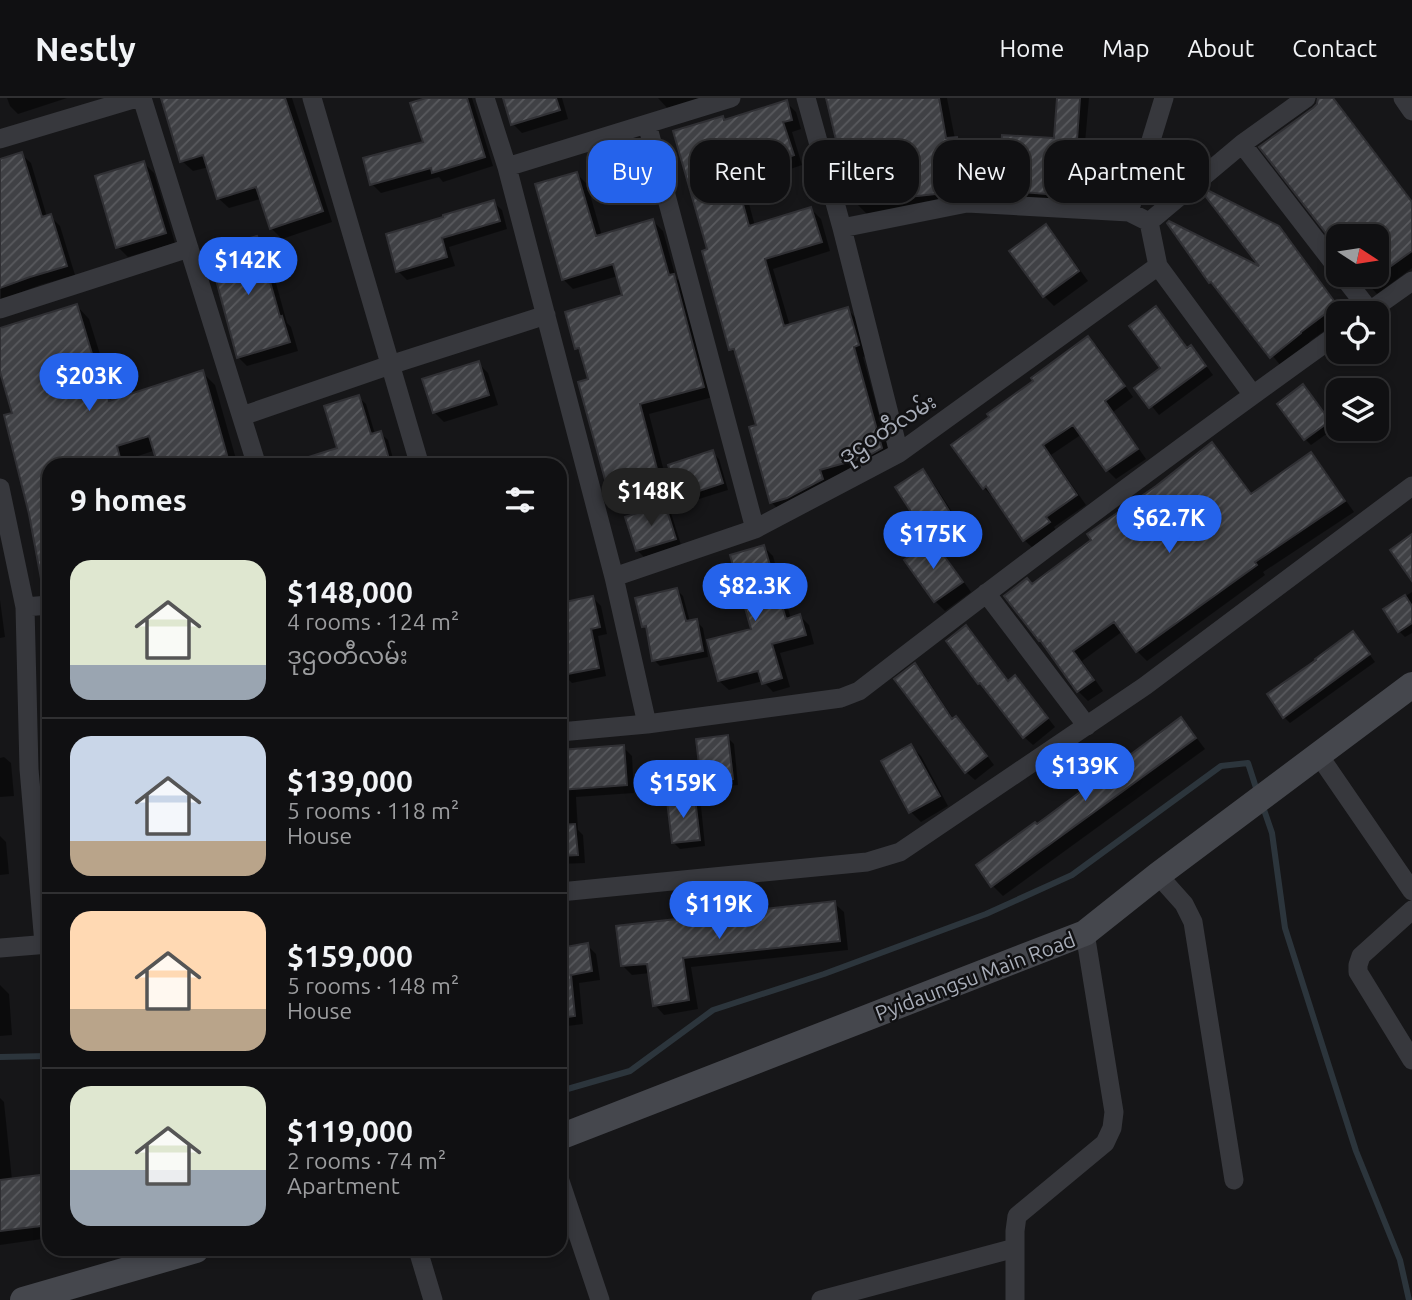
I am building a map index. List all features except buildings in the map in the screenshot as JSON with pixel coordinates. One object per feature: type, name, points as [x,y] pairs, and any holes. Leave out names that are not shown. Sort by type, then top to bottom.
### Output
[{"type":"main road","name":"Pyidaungsu Main Road","points":[[567,1133],[1086,933],[1158,875],[1412,685]]},
{"type":"main road","points":[[23,1300],[175,1256]]},
{"type":"street","points":[[0,139],[139,98],[255,458]]},
{"type":"street","points":[[312,98],[417,458]]},
{"type":"street","points":[[485,98],[507,167],[614,577],[647,724]]},
{"type":"street","points":[[507,167],[731,98]]},
{"type":"street","points":[[806,98],[899,453]]},
{"type":"street","points":[[1129,212],[1164,98]]},
{"type":"street","points":[[1149,222],[1242,144],[1306,98]]},
{"type":"street","points":[[1403,98],[1412,111]]},
{"type":"street","points":[[647,124],[755,529]]},
{"type":"street","points":[[1242,144],[1326,253]]},
{"type":"street","points":[[842,228],[967,203],[1129,212],[1149,222]]},
{"type":"street","points":[[1149,222],[1158,266],[1252,395]]},
{"type":"street","points":[[0,309],[189,248]]},
{"type":"street","name":"ဒုဌဝတီလမ်း","points":[[614,577],[755,529],[899,453],[1158,266]]},
{"type":"street","points":[[1384,301],[1412,281]]},
{"type":"street","points":[[242,416],[546,315]]},
{"type":"street","points":[[567,731],[647,724],[841,698],[859,691],[986,593],[1326,342]]},
{"type":"street","points":[[567,891],[867,862],[900,852],[1157,678],[1412,486]]},
{"type":"street","points":[[0,488],[26,607],[29,769],[42,903]]},
{"type":"street","points":[[986,593],[1087,726]]},
{"type":"street","points":[[26,607],[42,606]]},
{"type":"street","points":[[1318,754],[1412,891]]},
{"type":"street","points":[[29,769],[42,768]]},
{"type":"street","points":[[1158,875],[1184,904],[1193,922],[1234,1180]]},
{"type":"street","points":[[1412,910],[1361,956],[1358,965],[1358,972],[1412,1060]]},
{"type":"street","points":[[1015,1300],[1017,1216],[1105,1143],[1112,1128],[1114,1112],[1086,933]]},
{"type":"street","points":[[0,947],[42,944]]},
{"type":"street","points":[[567,1202],[600,1300]]},
{"type":"street","points":[[821,1300],[1015,1248]]},
{"type":"street","points":[[420,1256],[433,1300]]},
{"type":"waterway","points":[[567,1089],[630,1071],[713,1010],[824,974],[986,914],[1072,875],[1221,766],[1248,763],[1258,794]]},
{"type":"waterway","points":[[1262,804],[1272,833],[1285,928],[1356,1151],[1400,1260],[1409,1300]]},
{"type":"waterway","points":[[0,1057],[42,1056]]}]
